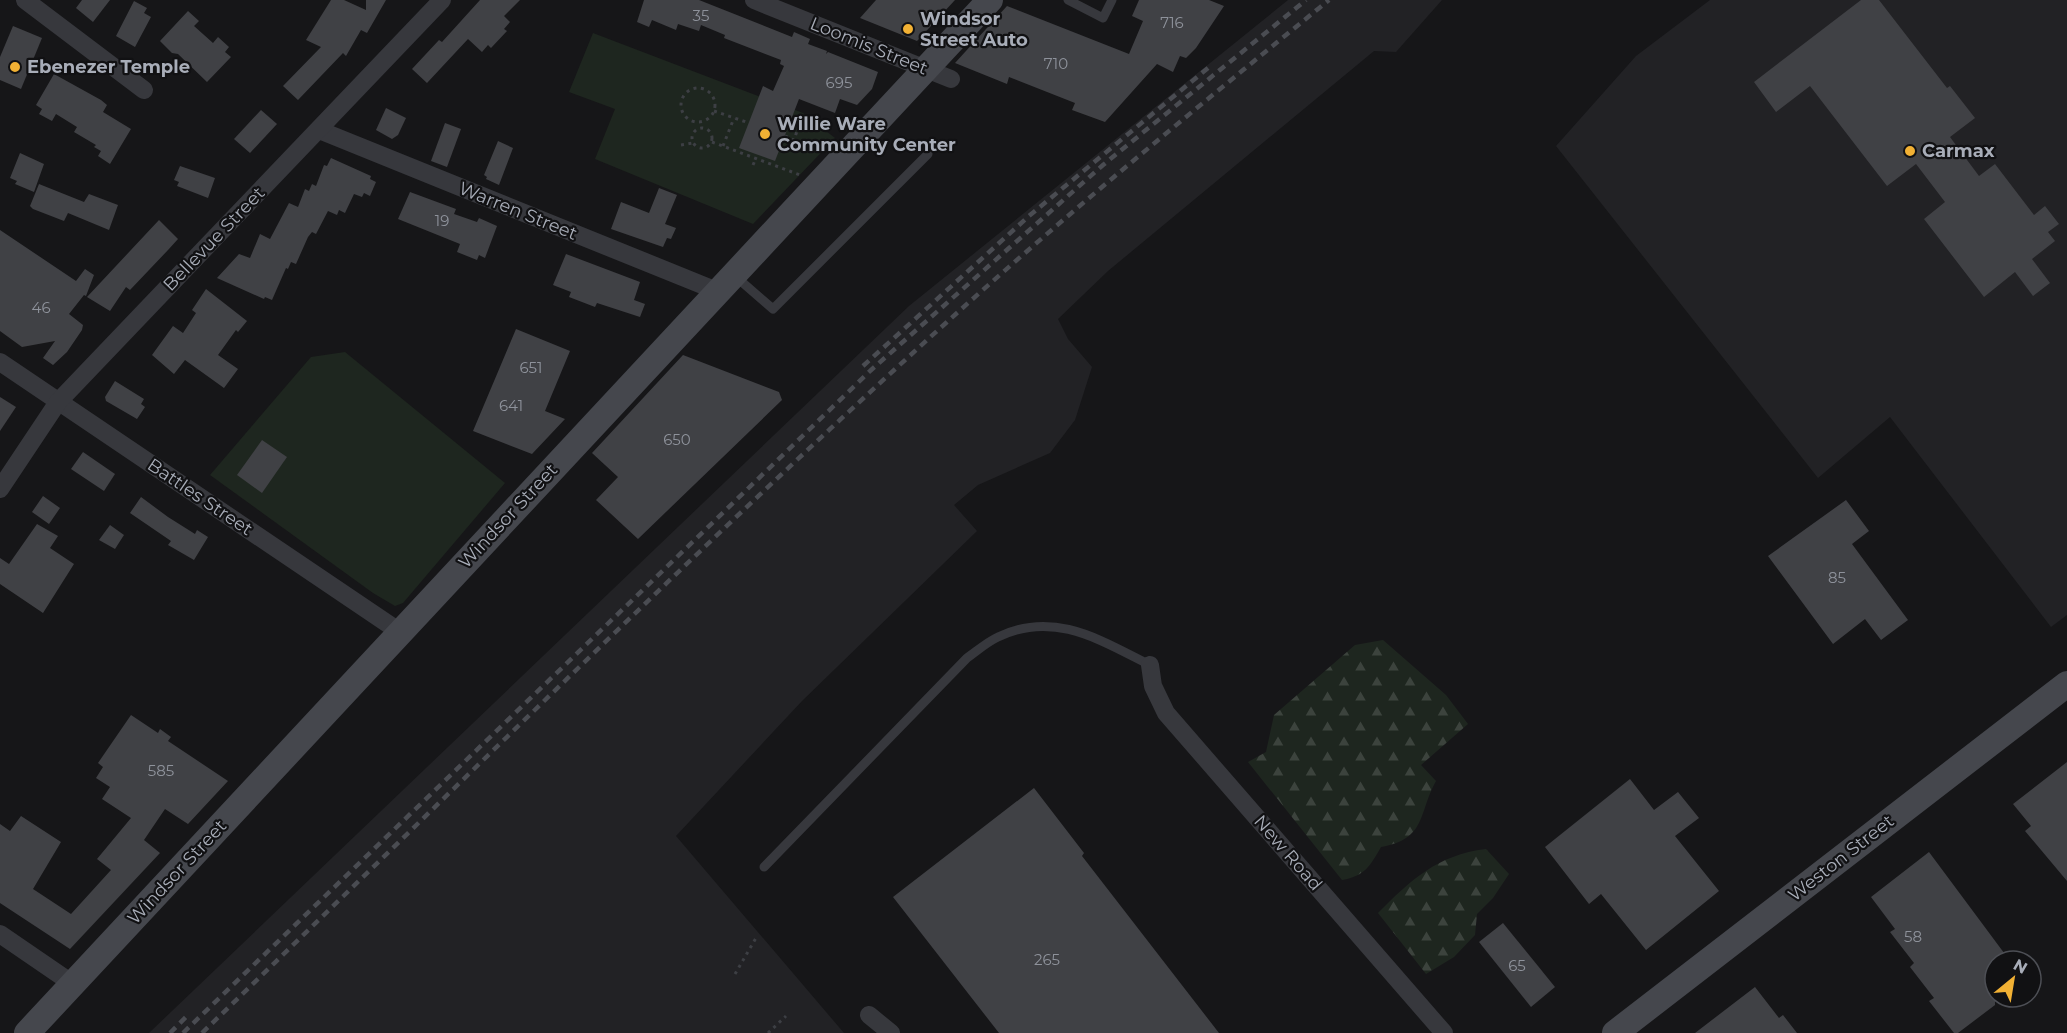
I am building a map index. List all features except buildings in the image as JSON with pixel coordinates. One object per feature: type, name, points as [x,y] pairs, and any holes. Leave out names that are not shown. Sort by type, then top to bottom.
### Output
[{"type":"main road","name":"Windsor Street","points":[[27,1033],[990,0]]},
{"type":"main road","name":"Weston Street","points":[[1616,1033],[2067,684]]},
{"type":"street","points":[[25,0],[144,90]]},
{"type":"street","name":"Bellevue Street","points":[[0,489],[58,402],[442,0]]},
{"type":"street","name":"Loomis Street","points":[[753,0],[951,79]]},
{"type":"street","name":"Warren Street","points":[[320,130],[725,283]]},
{"type":"street","name":"Battles Street","points":[[0,362],[400,632]]},
{"type":"street","name":"New Road","points":[[1150,665],[1155,692],[1167,712],[1444,1033]]},
{"type":"street","points":[[0,934],[73,984]]},
{"type":"street","points":[[869,1016],[891,1033]]},
{"type":"lane","points":[[1068,0],[1103,18],[1112,0]]},
{"type":"lane","points":[[725,283],[773,309],[928,154]]},
{"type":"lane","points":[[764,867],[967,658],[997,637],[1033,625],[1065,627],[1150,665]]},
{"type":"path","points":[[700,89],[709,93],[714,103],[714,111],[710,117],[700,122],[689,119],[682,111],[682,100],[689,91],[700,89]]},
{"type":"path","points":[[714,111],[749,123]]},
{"type":"path","points":[[723,146],[734,118]]},
{"type":"path","points":[[700,122],[700,128]]},
{"type":"path","points":[[784,136],[794,140],[800,122]]},
{"type":"path","points":[[693,143],[693,132],[700,128],[711,132],[712,142]]},
{"type":"path","points":[[681,145],[693,143],[701,148],[712,142],[803,176]]},
{"type":"path","points":[[753,165],[756,158]]},
{"type":"path","points":[[735,974],[756,938]]},
{"type":"path","points":[[768,1033],[786,1016]]},
{"type":"shaded area","points":[[1288,0],[1442,0],[1396,52],[1374,51],[1108,271],[1058,319],[1068,339],[1092,367],[1075,420],[1050,453],[978,485],[954,505],[977,531],[802,701],[676,836],[844,1033],[149,1033],[909,306]]},
{"type":"shaded area","name":"Carmax","points":[[1710,0],[2067,0],[2067,615],[2051,627],[1890,417],[1818,478],[1556,146],[1636,56]]},
{"type":"green space","points":[[593,33],[803,113],[835,138],[753,224],[595,159],[615,109],[569,92]]},
{"type":"green space","points":[[345,352],[505,483],[403,603],[395,606],[373,593],[210,475],[311,357]]},
{"type":"green space","points":[[1383,640],[1446,695],[1468,724],[1421,765],[1436,781],[1414,831],[1396,843],[1381,847],[1374,860],[1362,873],[1342,880],[1248,762],[1266,752],[1274,715],[1355,645]]},
{"type":"green space","points":[[1486,849],[1509,874],[1493,898],[1477,914],[1475,935],[1454,957],[1426,974],[1378,913],[1414,880],[1439,863],[1469,852]]},
{"type":"railway","points":[[183,1033],[870,371],[1103,165],[1306,0]]},
{"type":"railway","points":[[202,1033],[664,585],[852,409],[1041,239],[1329,0]]},
{"type":"railway","points":[[863,366],[1029,216],[1208,68]]},
{"type":"railway","points":[[170,1033],[186,1017]]},
{"type":"place","name":"Windsor Street Auto","points":[[908,29]]},
{"type":"place","name":"Ebenezer Temple","points":[[15,67]]},
{"type":"place","name":"Willie Ware Community Center","points":[[765,134]]},
{"type":"place","name":"Carmax","points":[[1910,151]]}]
